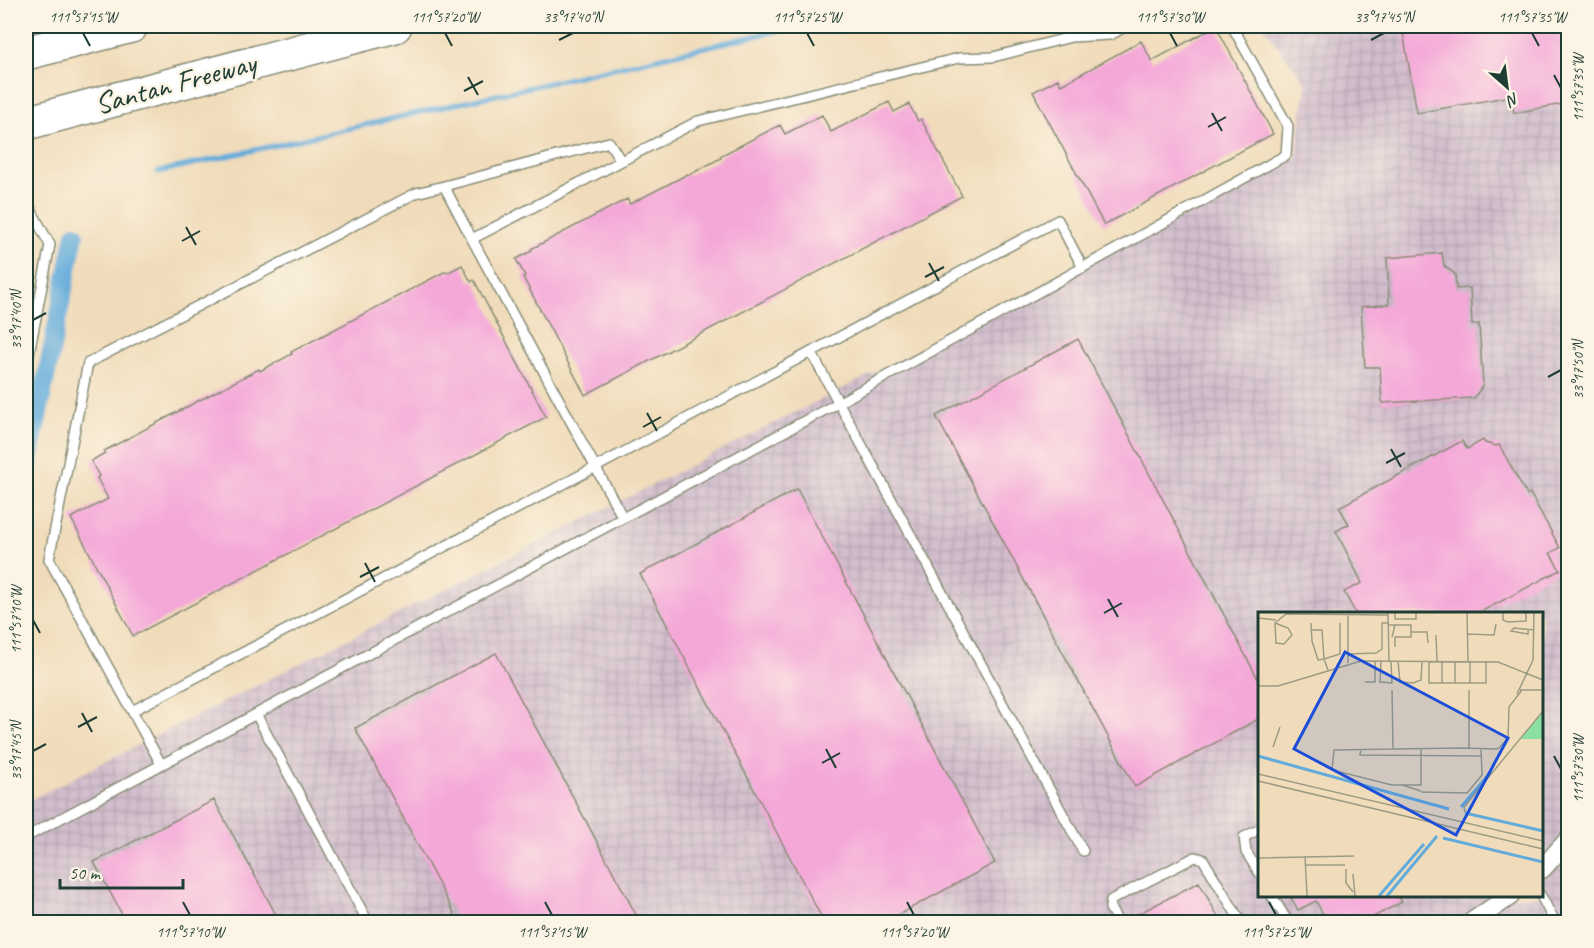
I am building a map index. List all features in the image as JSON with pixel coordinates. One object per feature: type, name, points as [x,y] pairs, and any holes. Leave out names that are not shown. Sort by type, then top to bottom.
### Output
[{"type":"highway","points":[[26,53],[131,26]]},
{"type":"highway","name":"Santan Freeway","points":[[26,123],[394,26]]},
{"type":"street","points":[[1543,868],[1569,840]]},
{"type":"street","points":[[1472,922],[1509,897]]},
{"type":"lane","points":[[472,239],[698,121],[958,57],[993,57],[1071,38],[1110,34],[1127,26]]},
{"type":"lane","points":[[26,837],[838,403],[1286,155],[1288,126],[1232,26]]},
{"type":"lane","points":[[161,764],[49,559],[88,363],[416,193],[609,142],[621,161]]},
{"type":"lane","points":[[444,186],[623,518]]},
{"type":"lane","points":[[26,369],[50,245],[29,206]]},
{"type":"lane","points":[[132,711],[1058,220],[1083,268]]},
{"type":"lane","points":[[811,352],[1083,851]]},
{"type":"lane","points":[[256,714],[368,922]]},
{"type":"lane","points":[[1258,830],[1244,837],[1246,852],[1258,871]]},
{"type":"lane","points":[[1118,922],[1110,908],[1111,900],[1195,857],[1203,859],[1241,922]]},
{"type":"lane","points":[[1273,897],[1288,922]]},
{"type":"lane","points":[[1542,897],[1555,922]]},
{"type":"shaded area","points":[[1263,26],[1568,26],[1568,922],[26,922],[26,802],[1296,159],[1306,83]]},
{"type":"building","points":[[1216,26],[1273,134],[1104,225],[1033,92],[1058,79],[1061,85],[1141,41],[1152,61]]},
{"type":"building","points":[[1402,26],[1568,26],[1568,103],[1514,113],[1511,96],[1417,113]]},
{"type":"building","points":[[889,102],[894,112],[909,104],[918,121],[921,119],[962,196],[585,395],[523,277],[525,276],[516,259],[627,199],[630,204],[689,175],[780,125],[785,134],[822,115],[831,132]]},
{"type":"building","points":[[1442,253],[1444,266],[1455,274],[1456,289],[1470,288],[1472,325],[1479,324],[1483,385],[1474,398],[1382,403],[1380,367],[1365,367],[1361,307],[1389,304],[1387,258]]},
{"type":"building","points":[[462,265],[471,282],[474,280],[546,417],[133,636],[71,518],[108,499],[91,461],[105,453],[104,451],[198,401],[259,369],[260,371],[292,354],[291,352],[446,271],[447,273]]},
{"type":"building","points":[[1078,339],[1258,679],[1258,719],[1135,787],[936,416]]},
{"type":"building","points":[[1483,440],[1485,443],[1499,445],[1527,495],[1530,493],[1560,548],[1550,553],[1560,570],[1481,612],[1355,612],[1344,592],[1362,583],[1336,531],[1349,524],[1339,507],[1462,441],[1467,449]]},
{"type":"building","points":[[797,489],[995,863],[885,922],[824,922],[640,574]]},
{"type":"building","points":[[496,653],[640,922],[459,922],[355,728]]},
{"type":"building","points":[[214,800],[280,922],[126,922],[94,862]]},
{"type":"building","points":[[1199,882],[1221,922],[1138,922],[1134,916]]},
{"type":"building","points":[[1291,897],[1399,897],[1402,902],[1364,922],[1327,922],[1316,901],[1298,910]]},
{"type":"waterway","points":[[158,172],[798,26]]},
{"type":"waterway","points":[[26,476],[75,234]]}]
